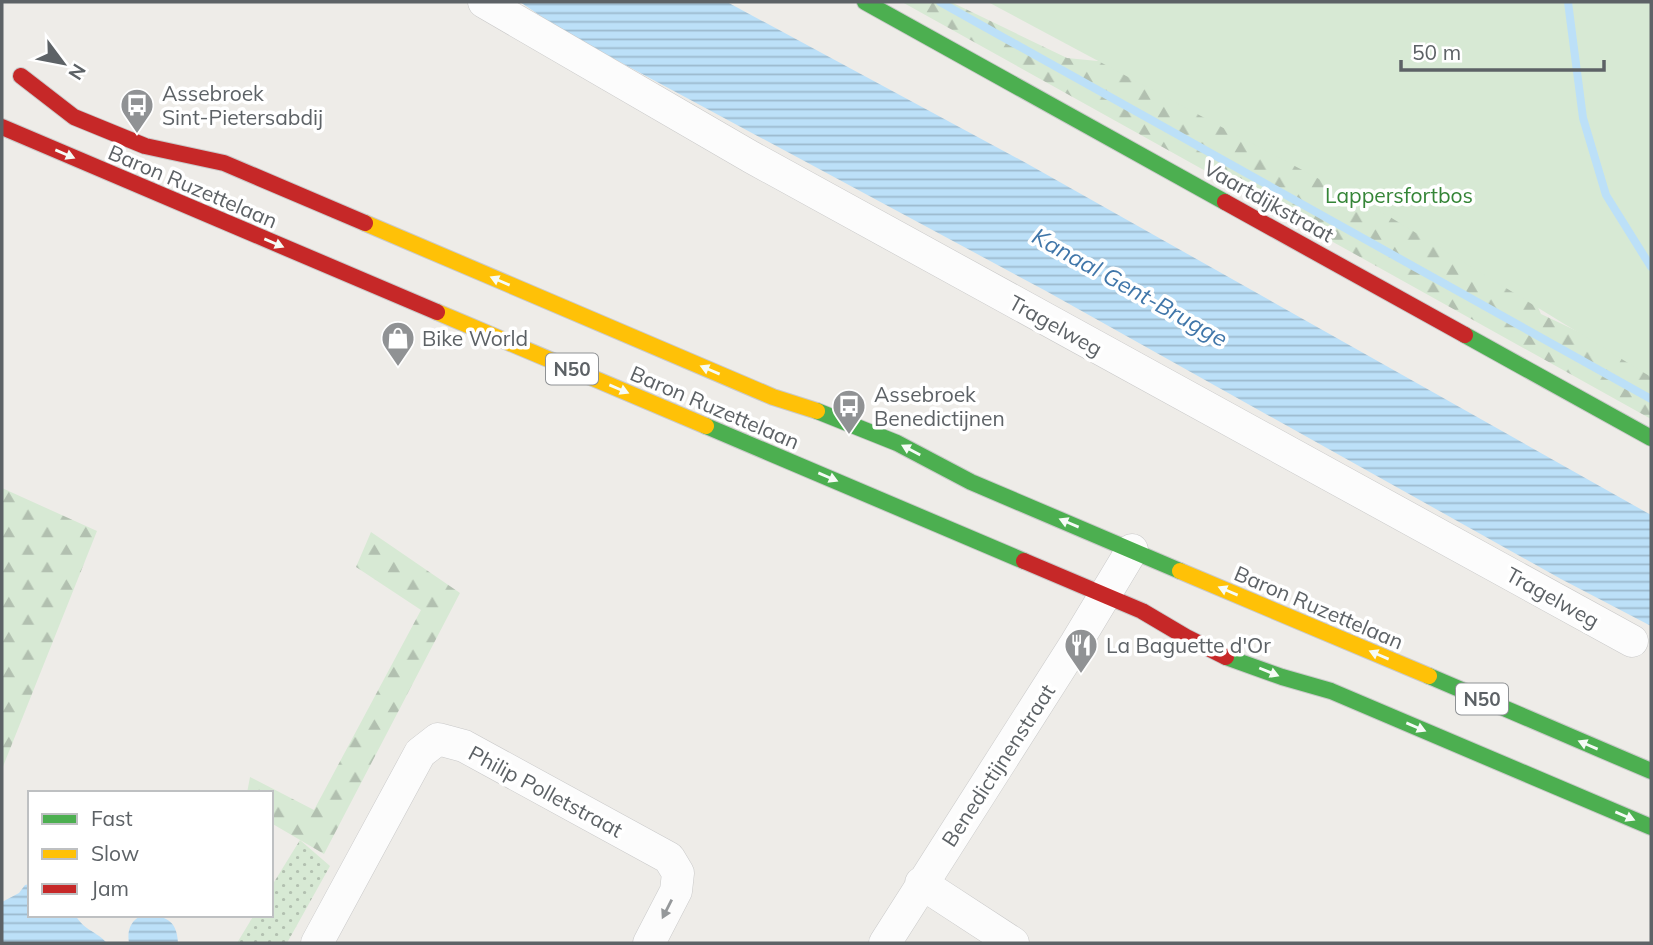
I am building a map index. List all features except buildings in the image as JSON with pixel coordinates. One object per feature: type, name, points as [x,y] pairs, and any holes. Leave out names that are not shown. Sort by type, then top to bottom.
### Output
[{"type":"main road","name":"Vaartdijkstraat","points":[[865,2],[1651,438]]},
{"type":"main road","name":"Baron Ruzettelaan","points":[[2,68],[68,90]]},
{"type":"main road","name":"Baron Ruzettelaan","points":[[21,76],[74,117],[145,146],[224,163],[773,397],[827,414],[897,443],[971,482],[1651,771]]},
{"type":"main road","name":"Baron Ruzettelaan","points":[[2,127],[1105,595],[1142,611],[1168,629],[1219,652],[1295,682],[1331,691],[1651,827]]},
{"type":"main road","name":"Baron Ruzettelaan","points":[[192,140],[224,163]]},
{"type":"main road","name":"Baron Ruzettelaan","points":[[773,397],[804,422]]},
{"type":"main road","name":"Baron Ruzettelaan","points":[[920,473],[971,482]]},
{"type":"main road","name":"Baron Ruzettelaan","points":[[1142,611],[1181,615]]},
{"type":"main road","name":"Baron Ruzettelaan","points":[[1300,667],[1331,691]]},
{"type":"street","name":"Tragelweg","points":[[484,2],[787,177],[1632,641]]},
{"type":"street","name":"Benedictijnenstraat","points":[[885,943],[1132,550]]},
{"type":"street","name":"Philip Polletstraat","points":[[317,943],[420,753],[439,739],[464,746],[669,858],[678,873],[676,891],[649,943]]},
{"type":"street","points":[[921,883],[1013,943]]},
{"type":"green space","name":"Lappersfortbos","points":[[902,2],[951,2],[1067,58],[1138,65],[1501,226],[1541,314],[1581,333],[1651,2],[1651,419]]},
{"type":"green space","points":[[988,2],[1651,2],[1651,377],[1390,217]]},
{"type":"green space","points":[[2,488],[97,531],[2,769]]},
{"type":"green space","points":[[371,532],[460,593],[324,854],[273,824],[273,791],[247,791],[250,777],[314,810],[421,610],[356,567]]},
{"type":"green space","points":[[300,840],[330,866],[287,943],[237,943],[253,917],[273,917],[273,884]]},
{"type":"water","name":"Kanaal Gent-Brugge","points":[[520,2],[727,2],[1026,163],[1651,515],[1651,626],[1561,579],[1046,291],[566,33]]},
{"type":"water","points":[[28,884],[28,917],[77,917],[107,943],[2,943],[2,902],[19,893]]},
{"type":"water","points":[[139,917],[160,917],[168,920],[175,929],[178,943],[129,943],[128,934]]},
{"type":"waterway","points":[[940,2],[1651,399]]},
{"type":"waterway","points":[[1568,2],[1583,118],[1606,195],[1651,267]]},
{"type":"traffic: fast","points":[[865,2],[1225,202]]},
{"type":"traffic: fast","points":[[1465,335],[1651,438]]},
{"type":"traffic: fast","points":[[817,411],[897,443],[971,482],[1180,571]]},
{"type":"traffic: fast","points":[[706,426],[1024,561]]},
{"type":"traffic: fast","points":[[1226,657],[1331,691],[1651,827]]},
{"type":"traffic: fast","points":[[1429,676],[1651,771]]},
{"type":"traffic: slow","points":[[365,223],[773,397],[817,411]]},
{"type":"traffic: slow","points":[[437,312],[706,426]]},
{"type":"traffic: slow","points":[[1180,571],[1429,676]]},
{"type":"traffic: jam","points":[[21,76],[74,117],[145,146],[224,163],[365,223]]},
{"type":"traffic: jam","points":[[2,127],[437,312]]},
{"type":"traffic: jam","points":[[1225,202],[1465,335]]},
{"type":"traffic: jam","points":[[1024,561],[1142,611],[1226,657]]},
{"type":"place","name":"Assebroek Sint-Pietersabdij","points":[[137,135]]},
{"type":"place","name":"Bike World","points":[[398,368]]},
{"type":"place","name":"Assebroek Benedictijnen","points":[[849,436]]},
{"type":"place","name":"La Baguette d'Or","points":[[1081,675]]}]
